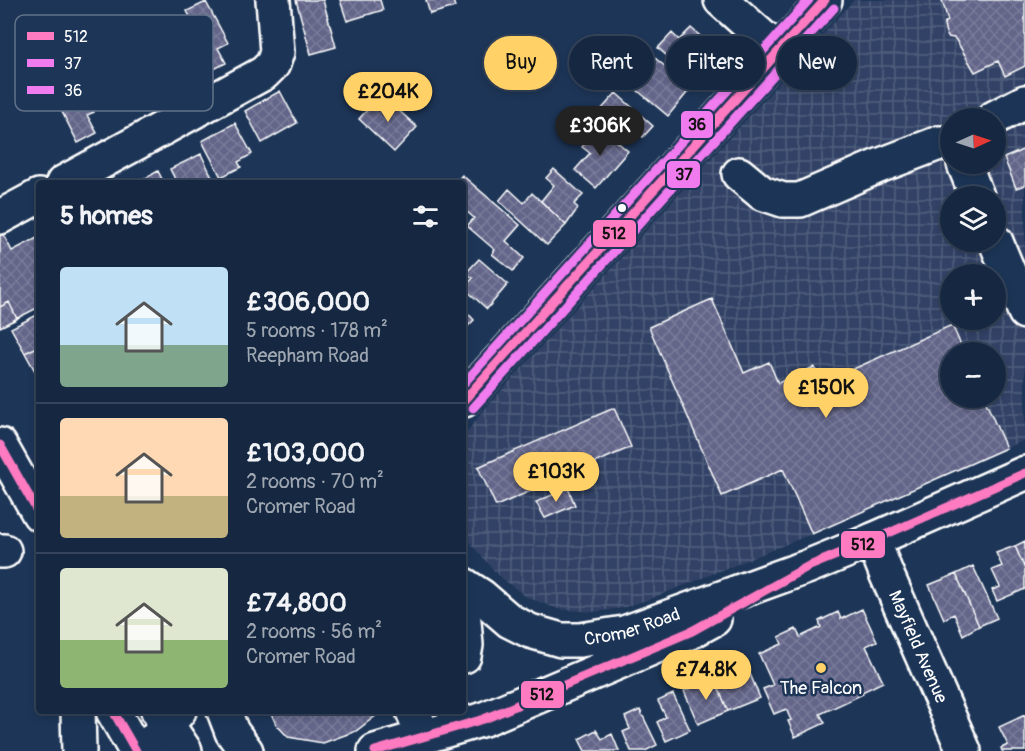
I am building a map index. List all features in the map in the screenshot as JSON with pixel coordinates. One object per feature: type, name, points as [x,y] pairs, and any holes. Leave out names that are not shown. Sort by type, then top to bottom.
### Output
[{"type":"main road","points":[[213,101],[264,73],[273,64],[277,52],[273,0]]},
{"type":"main road","points":[[721,0],[777,50]]},
{"type":"main road","points":[[792,36],[825,0]]},
{"type":"main road","points":[[467,398],[777,52]]},
{"type":"main road","points":[[1006,112],[1025,102]]},
{"type":"main road","points":[[68,180],[195,111]]},
{"type":"main road","points":[[739,174],[762,193],[783,200],[800,200],[876,167],[940,143]]},
{"type":"main road","points":[[0,217],[36,198]]},
{"type":"main road","points":[[1000,252],[1025,312]]},
{"type":"main road","points":[[0,445],[36,509]]},
{"type":"main road","name":"Cromer Road","points":[[466,586],[482,596],[510,621],[530,631],[561,640],[580,640],[624,633],[807,567],[1025,473]]},
{"type":"main road","name":"Mayfield Avenue","points":[[873,540],[937,720],[964,751]]},
{"type":"main road","name":"Cromer Road","points":[[375,751],[420,727],[484,719],[692,632],[807,567]]},
{"type":"main road","points":[[78,714],[79,751]]},
{"type":"main road","points":[[115,714],[135,751]]},
{"type":"main road","points":[[225,714],[232,732],[246,751]]},
{"type":"main road","points":[[144,751],[171,730]]},
{"type":"shaded area","points":[[854,0],[1025,0],[1025,440],[834,520],[812,534],[622,608],[593,612],[558,609],[526,597],[498,575],[466,538],[466,433],[483,411],[777,85],[777,90],[857,90],[857,36],[822,36]]},
{"type":"building","points":[[296,0],[323,0],[336,47],[311,54]]},
{"type":"building","points":[[340,0],[380,0],[383,10],[347,21]]},
{"type":"building","points":[[426,0],[453,0],[455,7],[430,14]]},
{"type":"building","points":[[942,0],[1025,0],[1025,66],[1005,76],[998,61],[975,72],[956,40],[948,37],[946,33],[944,25],[948,21]]},
{"type":"building","points":[[206,2],[213,15],[189,15],[187,11]]},
{"type":"building","points":[[213,15],[228,43],[218,48],[226,63],[213,70]]},
{"type":"building","points":[[691,28],[700,36],[683,36]]},
{"type":"building","points":[[666,39],[666,55],[658,48]]},
{"type":"building","points":[[654,59],[666,67],[666,90],[689,90],[668,116],[637,90],[654,90]]},
{"type":"building","points":[[280,91],[297,123],[262,143],[245,111]]},
{"type":"building","points":[[616,93],[653,126],[643,137],[636,132],[630,139],[600,111]]},
{"type":"building","points":[[381,94],[417,127],[394,152],[359,119]]},
{"type":"building","points":[[62,111],[94,111],[87,115],[97,133],[78,143]]},
{"type":"building","points":[[235,123],[252,154],[238,162],[241,167],[221,177],[202,141]]},
{"type":"building","points":[[600,127],[628,151],[596,188],[575,170],[590,153],[582,147]]},
{"type":"building","points":[[1025,149],[1025,185],[1016,188],[1006,163],[1006,157]]},
{"type":"building","points":[[201,154],[214,180],[176,180],[170,169]]},
{"type":"building","points":[[554,169],[583,195],[574,204],[578,208],[566,225],[541,201],[554,185],[546,178]]},
{"type":"building","points":[[158,171],[162,180],[142,180]]},
{"type":"building","points":[[462,175],[520,225],[506,241],[524,258],[513,271],[492,254],[495,250],[467,226],[474,218],[466,211],[466,180],[458,180]]},
{"type":"building","points":[[509,189],[524,203],[532,193],[566,225],[547,245],[499,201]]},
{"type":"building","points":[[2,232],[12,251],[36,239],[36,309],[0,327],[0,233]]},
{"type":"building","points":[[479,259],[508,284],[487,309],[466,290],[466,286],[473,278],[466,273]]},
{"type":"building","points":[[712,299],[744,373],[769,362],[778,383],[814,367],[822,383],[941,330],[954,330],[960,342],[940,342],[940,408],[988,408],[1006,448],[812,534],[783,469],[722,496],[649,327]]},
{"type":"building","points":[[9,302],[17,319],[0,327],[0,307]]},
{"type":"building","points":[[466,311],[474,320],[466,328]]},
{"type":"building","points":[[36,316],[36,348],[25,353],[11,328]]},
{"type":"building","points":[[36,348],[36,373],[25,353]]},
{"type":"building","points":[[614,408],[631,447],[496,506],[478,467]]},
{"type":"building","points":[[568,488],[575,505],[545,518],[536,502]]},
{"type":"building","points":[[1025,541],[1025,569],[1015,546]]},
{"type":"building","points":[[1015,546],[1025,569],[1025,589],[997,601],[992,590],[1000,587],[992,570],[1002,566],[996,553]]},
{"type":"building","points":[[973,566],[997,618],[979,626],[956,574]]},
{"type":"building","points":[[956,574],[979,626],[963,635],[954,614],[944,619],[929,585]]},
{"type":"building","name":"The Falcon","points":[[862,609],[877,641],[866,646],[883,682],[820,714],[825,723],[795,737],[786,709],[774,714],[763,689],[773,685],[759,654],[782,644],[779,637],[796,629],[800,637],[821,627],[819,621],[838,612],[841,619]]},
{"type":"building","points":[[746,664],[760,698],[728,711],[714,678]]},
{"type":"building","points":[[714,678],[728,711],[698,724],[684,691]]},
{"type":"building","points":[[673,694],[690,730],[666,741],[657,722],[666,717],[658,701]]},
{"type":"building","points":[[640,710],[657,745],[645,751],[631,751],[623,732],[630,729],[625,717]]},
{"type":"building","points":[[271,714],[378,714],[356,731],[323,743],[288,737],[276,724]]},
{"type":"building","points":[[1025,715],[1025,751],[1002,751],[1001,748],[1008,745],[999,727]]},
{"type":"building","points":[[596,730],[602,739],[612,734],[619,751],[585,751],[579,739]]},
{"type":"transit line","name":"36","points":[[466,381],[809,0]]},
{"type":"transit line","name":"512","points":[[466,398],[825,0]]},
{"type":"transit line","name":"37","points":[[473,408],[834,8]]},
{"type":"transit line","name":"512","points":[[0,445],[36,509]]},
{"type":"transit line","name":"512","points":[[375,751],[484,719],[692,631],[807,567],[1025,473]]},
{"type":"transit line","name":"512","points":[[115,714],[136,751]]},
{"type":"place","name":"The Falcon","points":[[821,668]]}]
